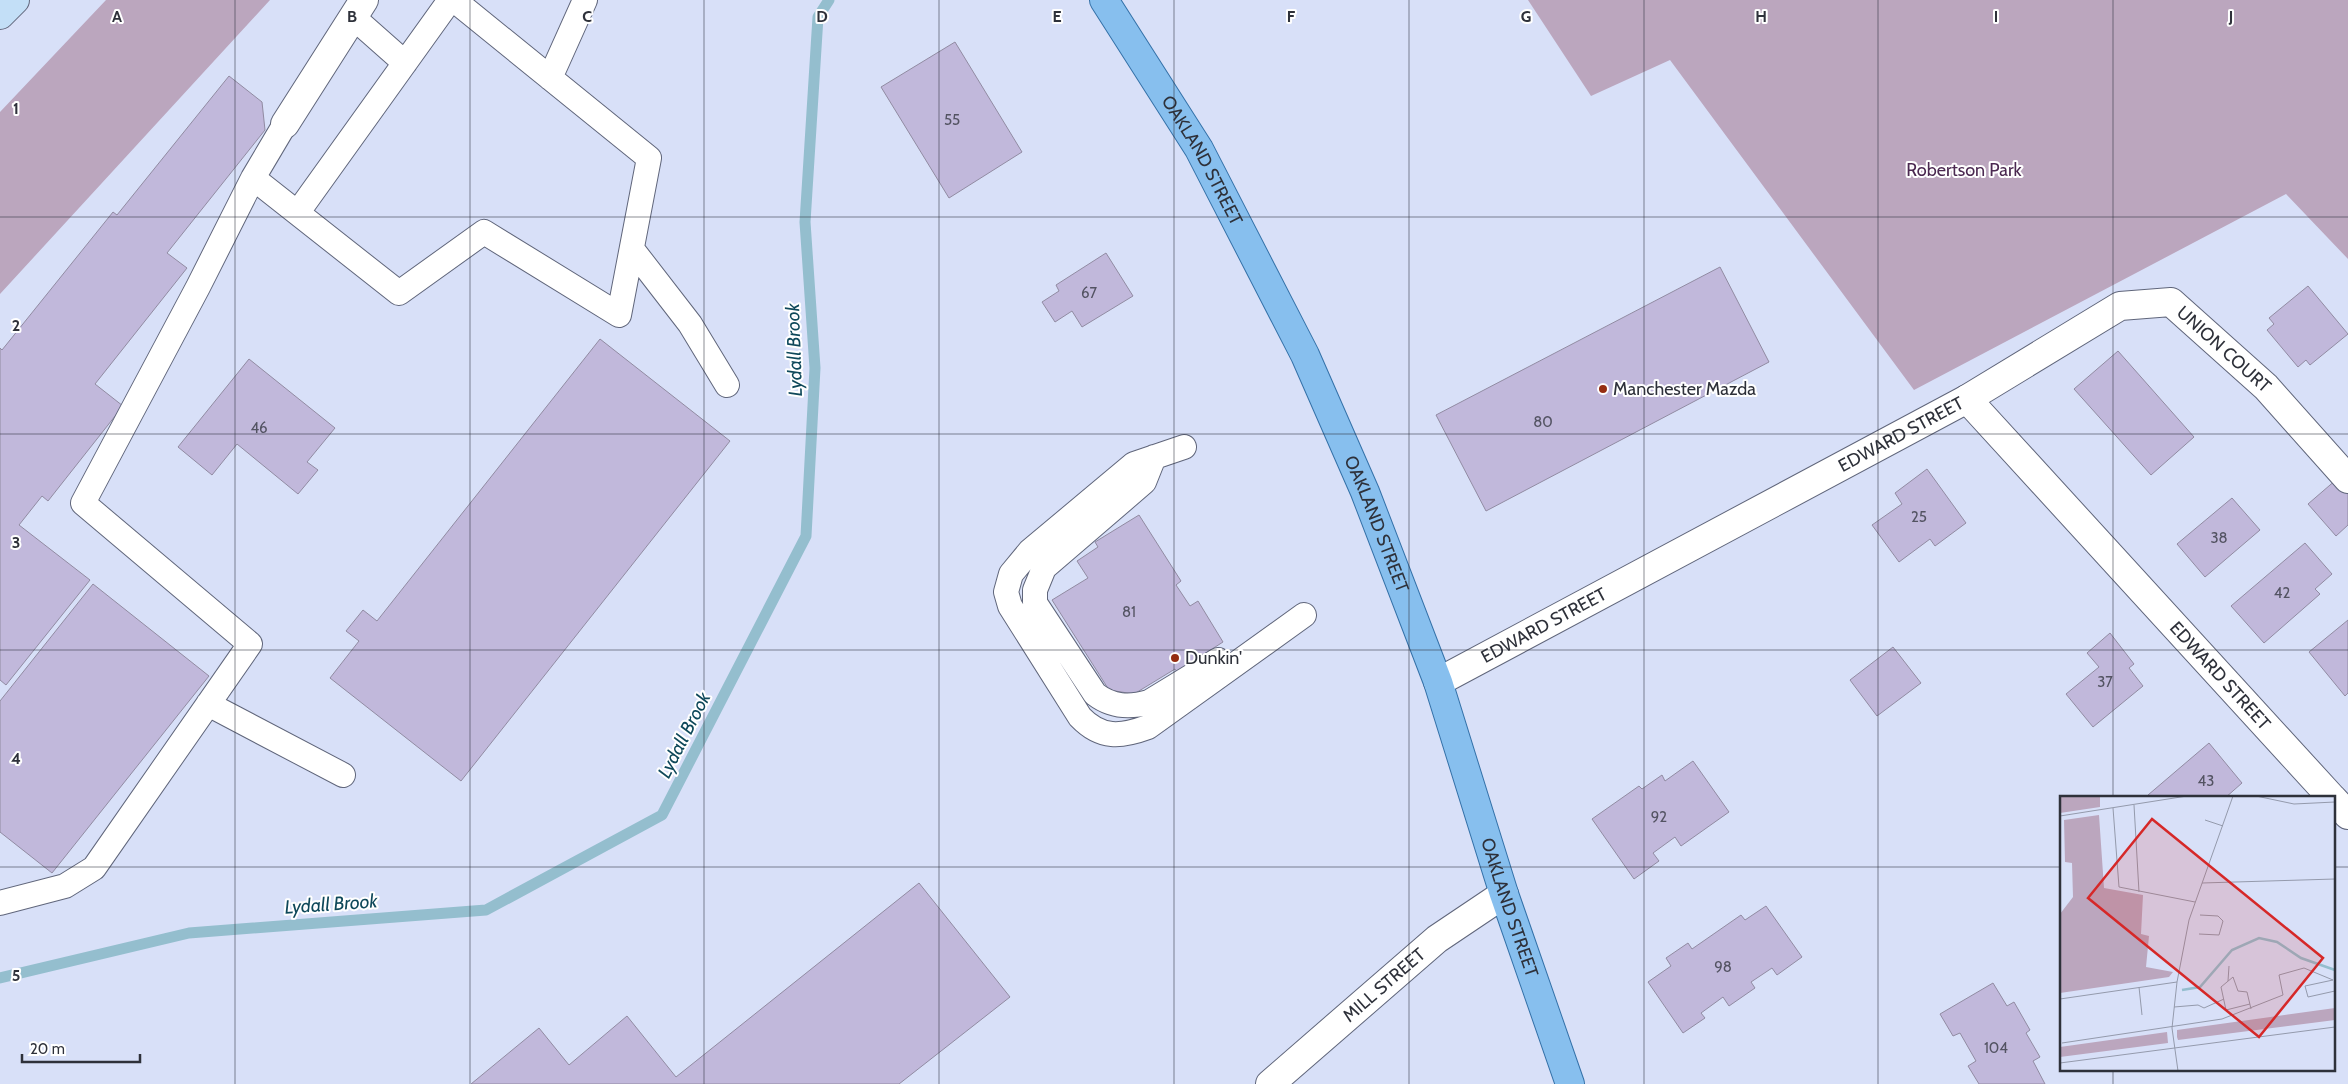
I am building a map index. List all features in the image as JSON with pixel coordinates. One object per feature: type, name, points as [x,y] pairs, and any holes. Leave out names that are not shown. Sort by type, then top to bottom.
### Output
[{"type":"main road","points":[[0,15],[15,0]]},
{"type":"main road","name":"OAKLAND STREET","points":[[1104,0],[1199,149],[1305,355],[1365,492],[1438,682],[1504,894],[1570,1084]]},
{"type":"street","points":[[285,124],[359,8]]},
{"type":"street","name":"UNION COURT","points":[[1968,398],[2120,306],[2170,302],[2266,387],[2348,479]]},
{"type":"street","name":"EDWARD STREET","points":[[1438,682],[1968,398],[2330,796]]},
{"type":"street","name":"EDWARD STREET","points":[[2336,802],[2348,815]]},
{"type":"street","name":"MILL STREET","points":[[1270,1084],[1437,939],[1504,894]]},
{"type":"lane","points":[[252,178],[298,212],[399,293],[484,232],[619,315],[649,158],[452,0],[298,212]]},
{"type":"lane","points":[[550,78],[585,0]]},
{"type":"lane","points":[[359,8],[405,63]]},
{"type":"lane","points":[[0,903],[65,886],[94,868],[250,644],[83,503],[198,287],[252,178],[285,124]]},
{"type":"lane","points":[[632,248],[690,324],[728,385]]},
{"type":"lane","points":[[1184,447],[1134,464],[1030,551],[1010,574],[1006,592],[1010,606],[1080,717],[1090,728],[1106,734],[1130,733],[1148,726],[1304,615]]},
{"type":"lane","points":[[208,704],[343,776]]},
{"type":"green space","points":[[106,0],[270,0],[0,294],[0,112]]},
{"type":"green space","name":"Robertson Park","points":[[1528,0],[2348,0],[2348,259],[2286,194],[1914,390],[1670,60],[1591,96]]},
{"type":"building","points":[[955,42],[1022,152],[949,198],[881,87]]},
{"type":"building","points":[[229,76],[262,102],[265,130],[167,253],[187,268],[95,384],[123,406],[48,501],[42,496],[19,525],[90,580],[6,685],[0,680],[0,348],[2,350],[113,212],[117,215]]},
{"type":"building","points":[[1106,253],[1133,296],[1082,327],[1072,311],[1055,322],[1042,302],[1059,291],[1056,285]]},
{"type":"building","name":"Manchester Mazda","points":[[1720,267],[1769,362],[1486,511],[1436,415]]},
{"type":"building","points":[[2308,286],[2348,334],[2310,365],[2306,360],[2298,367],[2267,330],[2274,324],[2269,318]]},
{"type":"building","points":[[600,339],[730,441],[461,781],[330,678],[359,641],[346,631],[363,610],[377,621]]},
{"type":"building","points":[[2118,351],[2194,437],[2151,475],[2074,389]]},
{"type":"building","points":[[249,359],[335,428],[307,462],[318,470],[298,494],[237,444],[212,475],[178,447]]},
{"type":"building","points":[[1927,469],[1966,523],[1935,546],[1930,539],[1899,562],[1872,525],[1902,504],[1895,493]]},
{"type":"building","points":[[2337,479],[2348,491],[2348,525],[2336,536],[2308,504]]},
{"type":"building","points":[[2232,498],[2260,530],[2205,577],[2177,544]]},
{"type":"building","points":[[1139,515],[1181,581],[1176,585],[1190,606],[1198,601],[1223,642],[1201,656],[1203,660],[1179,675],[1175,669],[1134,694],[1109,690],[1052,600],[1088,578],[1077,561],[1098,547],[1095,542]]},
{"type":"building","points":[[2305,543],[2332,574],[2315,589],[2320,594],[2264,643],[2231,606]]},
{"type":"building","points":[[93,584],[209,676],[52,873],[0,832],[0,701]]},
{"type":"building","points":[[2348,620],[2348,693],[2345,696],[2309,652]]},
{"type":"building","points":[[2110,633],[2134,664],[2129,668],[2143,686],[2093,727],[2066,694],[2099,667],[2087,653]]},
{"type":"building","points":[[1893,647],[1921,683],[1877,716],[1850,680]]},
{"type":"building","points":[[2209,743],[2242,783],[2227,796],[2148,795]]},
{"type":"building","points":[[1693,761],[1729,812],[1681,846],[1675,837],[1653,853],[1659,861],[1634,879],[1592,819],[1639,786],[1642,789],[1662,775],[1665,781]]},
{"type":"building","points":[[919,883],[1010,997],[899,1084],[471,1084],[539,1028],[569,1065],[627,1016],[676,1077]]},
{"type":"building","points":[[1766,906],[1802,957],[1777,975],[1772,968],[1751,982],[1755,988],[1729,1006],[1723,997],[1701,1013],[1705,1018],[1683,1033],[1648,982],[1671,966],[1666,958],[1688,943],[1692,949],[1741,915],[1745,920]]},
{"type":"building","points":[[1993,983],[2007,1006],[2014,1002],[2030,1030],[2026,1033],[2040,1057],[2033,1061],[2045,1084],[1979,1084],[1968,1066],[1976,1061],[1960,1033],[1953,1036],[1940,1014]]},
{"type":"waterway","name":"Lydall Brook","points":[[0,978],[189,933],[486,910],[662,815],[806,536],[815,368],[805,222],[818,17],[829,0]]},
{"type":"place","name":"Manchester Mazda","points":[[1603,389]]},
{"type":"place","name":"Dunkin'","points":[[1175,658]]}]
